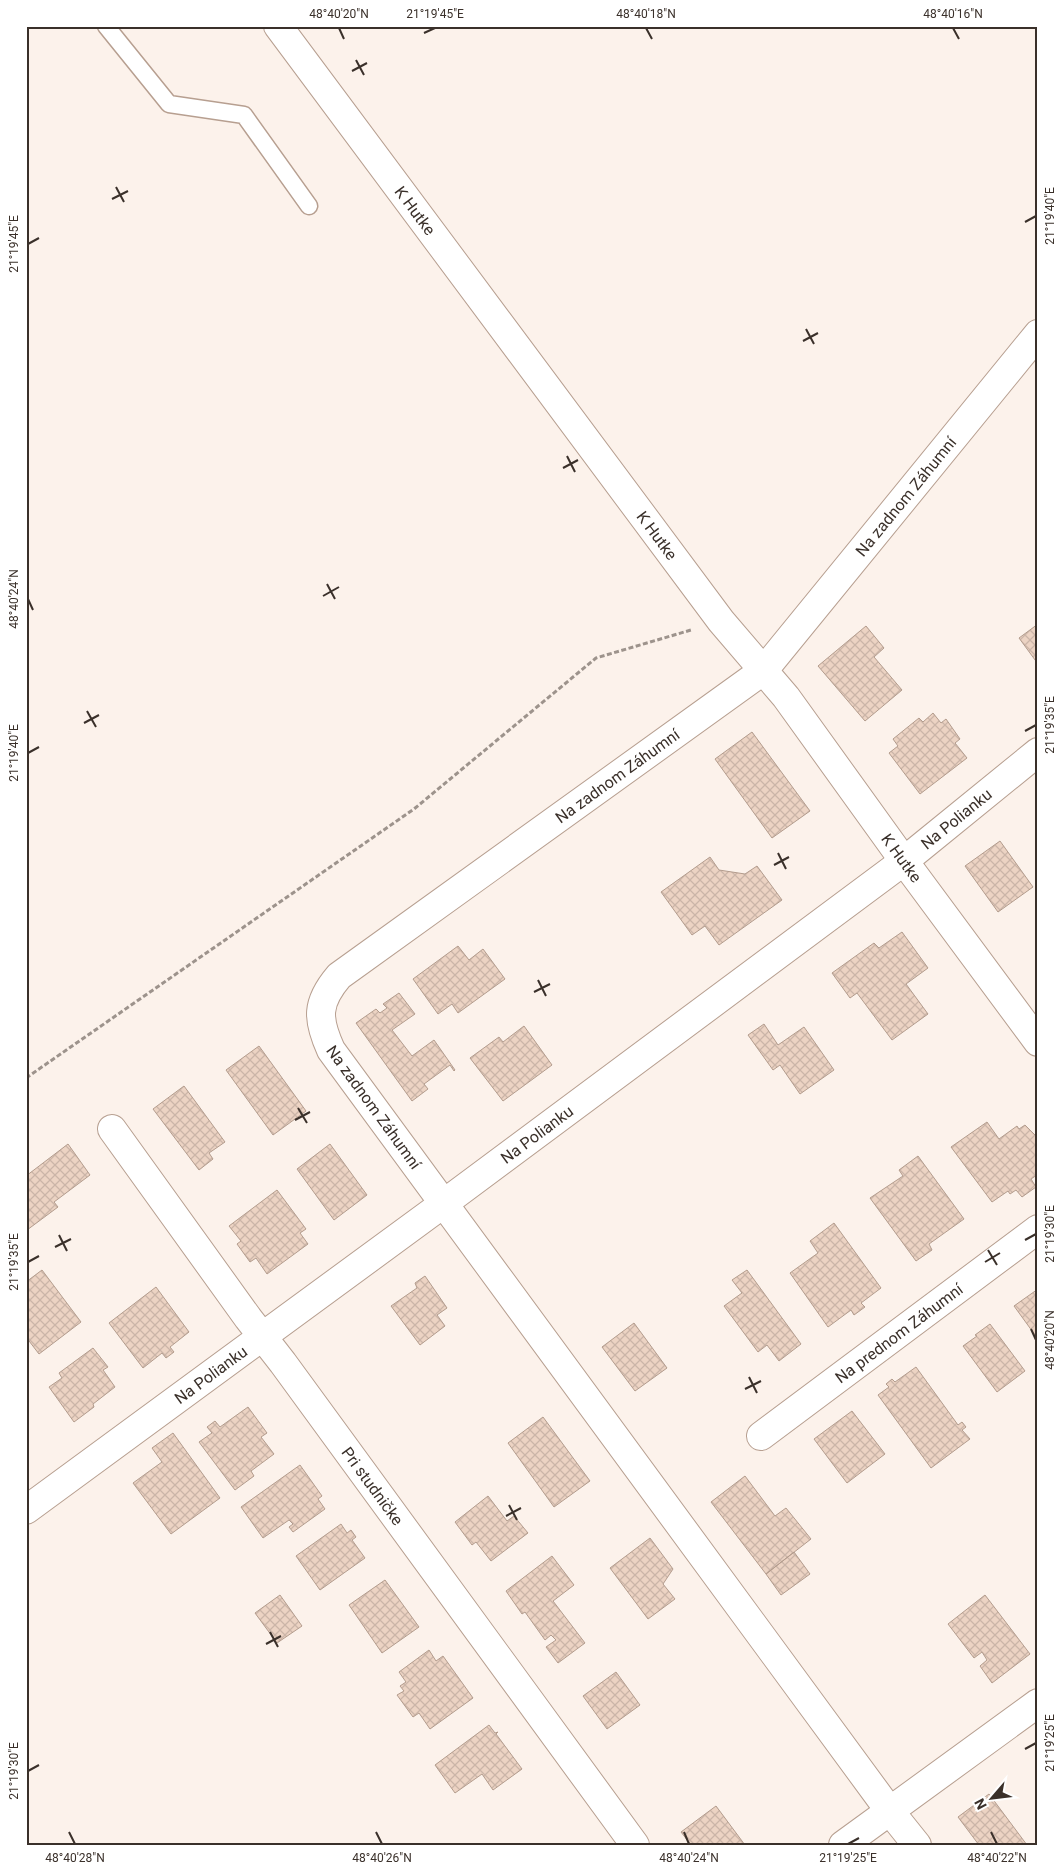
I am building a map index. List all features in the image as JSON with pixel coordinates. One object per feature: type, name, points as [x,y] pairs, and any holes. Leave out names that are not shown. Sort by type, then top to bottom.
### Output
[{"type":"street","name":"K Hutke","points":[[278,26],[721,621],[786,697],[1038,1042]]},
{"type":"street","name":"Na zadnom Záhumní","points":[[917,1845],[889,1810],[331,1050],[322,1030],[321,1010],[326,991],[339,976],[764,670],[1038,334]]},
{"type":"street","name":"Na Polianku","points":[[28,1509],[444,1204],[904,861],[1038,752]]},
{"type":"street","name":"Pri studničke","points":[[112,1129],[635,1845]]},
{"type":"street","name":"Na prednom Záhumní","points":[[761,1436],[1038,1229]]},
{"type":"street","points":[[843,1845],[1038,1703]]},
{"type":"lane","points":[[106,26],[169,104],[244,115],[309,206]]},
{"type":"path","points":[[26,1078],[414,809],[596,658],[721,621]]},
{"type":"building","points":[[1038,624],[1038,664],[1019,638]]},
{"type":"building","points":[[866,626],[884,648],[874,657],[902,690],[865,721],[818,666]]},
{"type":"building","points":[[933,713],[941,723],[946,719],[960,739],[955,743],[967,758],[920,794],[889,753],[898,746],[893,739],[919,718],[923,722]]},
{"type":"building","points":[[752,732],[810,811],[772,838],[715,759]]},
{"type":"building","points":[[1000,841],[1033,887],[998,912],[965,866]]},
{"type":"building","points":[[710,857],[719,870],[745,874],[757,866],[782,900],[719,945],[705,926],[692,935],[661,892]]},
{"type":"building","points":[[902,932],[928,968],[906,984],[928,1014],[892,1040],[857,993],[850,998],[832,973],[874,943],[879,948]]},
{"type":"building","points":[[458,946],[469,960],[483,949],[505,979],[458,1013],[452,1004],[438,1014],[413,979]]},
{"type":"building","points":[[399,993],[415,1014],[392,1030],[412,1056],[434,1040],[455,1070],[450,1065],[424,1084],[428,1089],[412,1101],[356,1023],[376,1009],[380,1013],[387,1008],[383,1004]]},
{"type":"building","points":[[764,1024],[778,1045],[804,1027],[834,1070],[800,1094],[780,1065],[773,1070],[748,1035]]},
{"type":"building","points":[[524,1026],[552,1065],[503,1101],[470,1058],[499,1037],[503,1042]]},
{"type":"building","points":[[259,1046],[306,1111],[273,1135],[226,1070]]},
{"type":"building","points":[[184,1086],[225,1142],[209,1153],[213,1159],[199,1170],[153,1109]]},
{"type":"building","points":[[987,1122],[999,1139],[1017,1126],[1019,1129],[1025,1125],[1038,1138],[1038,1170],[1035,1172],[1037,1175],[1031,1179],[1036,1187],[1022,1197],[1016,1190],[1010,1194],[1008,1191],[992,1202],[951,1147]]},
{"type":"building","points":[[68,1144],[90,1175],[54,1202],[58,1207],[27,1230],[26,1176]]},
{"type":"building","points":[[330,1144],[367,1195],[334,1220],[297,1169]]},
{"type":"building","points":[[918,1156],[964,1219],[929,1244],[932,1250],[916,1261],[870,1198],[903,1176],[899,1170]]},
{"type":"building","points":[[277,1190],[306,1229],[300,1233],[308,1244],[267,1274],[256,1258],[250,1262],[237,1244],[241,1241],[229,1226]]},
{"type":"building","points":[[834,1223],[881,1288],[861,1303],[865,1307],[854,1315],[851,1310],[828,1327],[790,1273],[818,1253],[810,1241]]},
{"type":"building","points":[[42,1270],[81,1322],[39,1354],[26,1337],[26,1282]]},
{"type":"building","points":[[747,1270],[801,1344],[779,1361],[767,1345],[758,1352],[724,1306],[742,1293],[732,1280]]},
{"type":"building","points":[[425,1276],[447,1308],[437,1315],[445,1326],[420,1345],[391,1306],[417,1288],[415,1283]]},
{"type":"building","points":[[156,1287],[189,1332],[170,1347],[174,1352],[166,1358],[162,1353],[143,1368],[109,1323]]},
{"type":"building","points":[[1038,1289],[1038,1336],[1035,1335],[1014,1306]]},
{"type":"building","points":[[634,1323],[667,1368],[635,1391],[602,1347]]},
{"type":"building","points":[[990,1324],[1025,1371],[997,1392],[963,1346]]},
{"type":"building","points":[[93,1348],[108,1367],[103,1370],[115,1387],[93,1404],[94,1407],[74,1422],[49,1387],[62,1378],[59,1373]]},
{"type":"building","points":[[916,1367],[958,1425],[962,1422],[966,1427],[962,1430],[970,1439],[931,1468],[878,1395],[889,1387],[886,1384],[892,1379],[895,1382]]},
{"type":"building","points":[[248,1407],[267,1433],[261,1437],[274,1454],[251,1471],[254,1476],[235,1490],[199,1442],[212,1433],[207,1427],[215,1421],[220,1427]]},
{"type":"building","points":[[852,1411],[885,1454],[847,1483],[814,1439]]},
{"type":"building","points":[[543,1417],[590,1481],[554,1507],[508,1443]]},
{"type":"building","points":[[173,1433],[220,1498],[171,1534],[133,1483],[162,1462],[152,1448]]},
{"type":"building","points":[[300,1465],[322,1496],[318,1499],[325,1509],[293,1532],[289,1527],[293,1524],[289,1520],[263,1538],[241,1507]]},
{"type":"building","points":[[745,1476],[775,1516],[786,1508],[811,1539],[766,1574],[711,1502]]},
{"type":"building","points":[[488,1496],[507,1521],[514,1516],[528,1533],[491,1561],[476,1542],[472,1545],[455,1522]]},
{"type":"building","points":[[341,1524],[347,1533],[351,1530],[356,1537],[352,1540],[365,1558],[320,1590],[296,1556]]},
{"type":"building","points":[[650,1538],[673,1569],[663,1584],[675,1599],[648,1619],[610,1568]]},
{"type":"building","points":[[794,1552],[810,1574],[781,1595],[766,1574]]},
{"type":"building","points":[[552,1556],[574,1585],[553,1601],[585,1643],[558,1663],[546,1647],[556,1640],[551,1635],[545,1640],[525,1612],[522,1614],[506,1591]]},
{"type":"building","points":[[385,1580],[419,1627],[382,1653],[349,1605]]},
{"type":"building","points":[[280,1595],[302,1626],[277,1643],[255,1613]]},
{"type":"building","points":[[985,1595],[1030,1654],[992,1683],[980,1666],[987,1660],[982,1652],[974,1658],[948,1624]]},
{"type":"building","points":[[429,1650],[436,1661],[443,1656],[473,1698],[430,1729],[419,1713],[413,1717],[397,1695],[404,1691],[400,1686],[406,1682],[399,1672]]},
{"type":"building","points":[[616,1672],[640,1705],[607,1729],[583,1696]]},
{"type":"building","points":[[489,1725],[495,1733],[498,1732],[496,1734],[522,1769],[493,1790],[482,1774],[455,1793],[435,1765]]},
{"type":"building","points":[[989,1794],[1027,1845],[979,1845],[958,1817]]},
{"type":"building","points":[[716,1806],[745,1845],[691,1845],[681,1832]]}]
